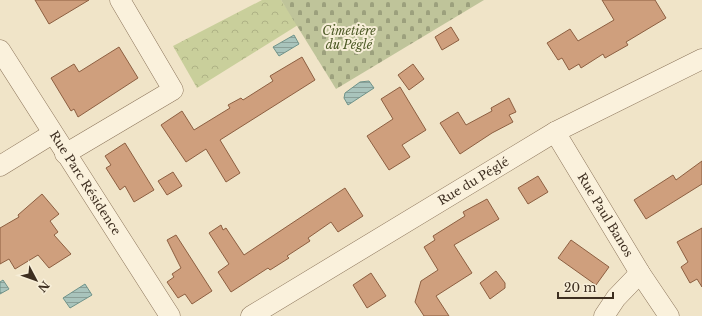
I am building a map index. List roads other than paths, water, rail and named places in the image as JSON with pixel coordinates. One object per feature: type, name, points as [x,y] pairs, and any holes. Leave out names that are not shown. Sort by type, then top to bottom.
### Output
[{"type":"street","points":[[65,154],[173,90],[171,73],[120,0]]},
{"type":"street","name":"Rue Parc Résidence","points":[[0,50],[52,134],[170,316]]},
{"type":"street","name":"Rue du Péglé","points":[[251,316],[555,132],[702,59]]},
{"type":"street","name":"Rue Paul Banos","points":[[555,132],[640,273],[669,316]]},
{"type":"street","points":[[0,166],[52,134]]},
{"type":"street","points":[[604,316],[616,298],[640,273]]},
{"type":"water","points":[[294,35],[299,44],[279,56],[273,47]]},
{"type":"water","points":[[369,81],[374,88],[348,105],[344,98],[345,93],[360,82]]},
{"type":"water","points":[[3,280],[9,289],[0,294],[0,282]]},
{"type":"water","points":[[85,284],[92,295],[70,308],[63,298]]},
{"type":"park label","name":"Cimetière du Péglé","points":[[349,38]]}]
